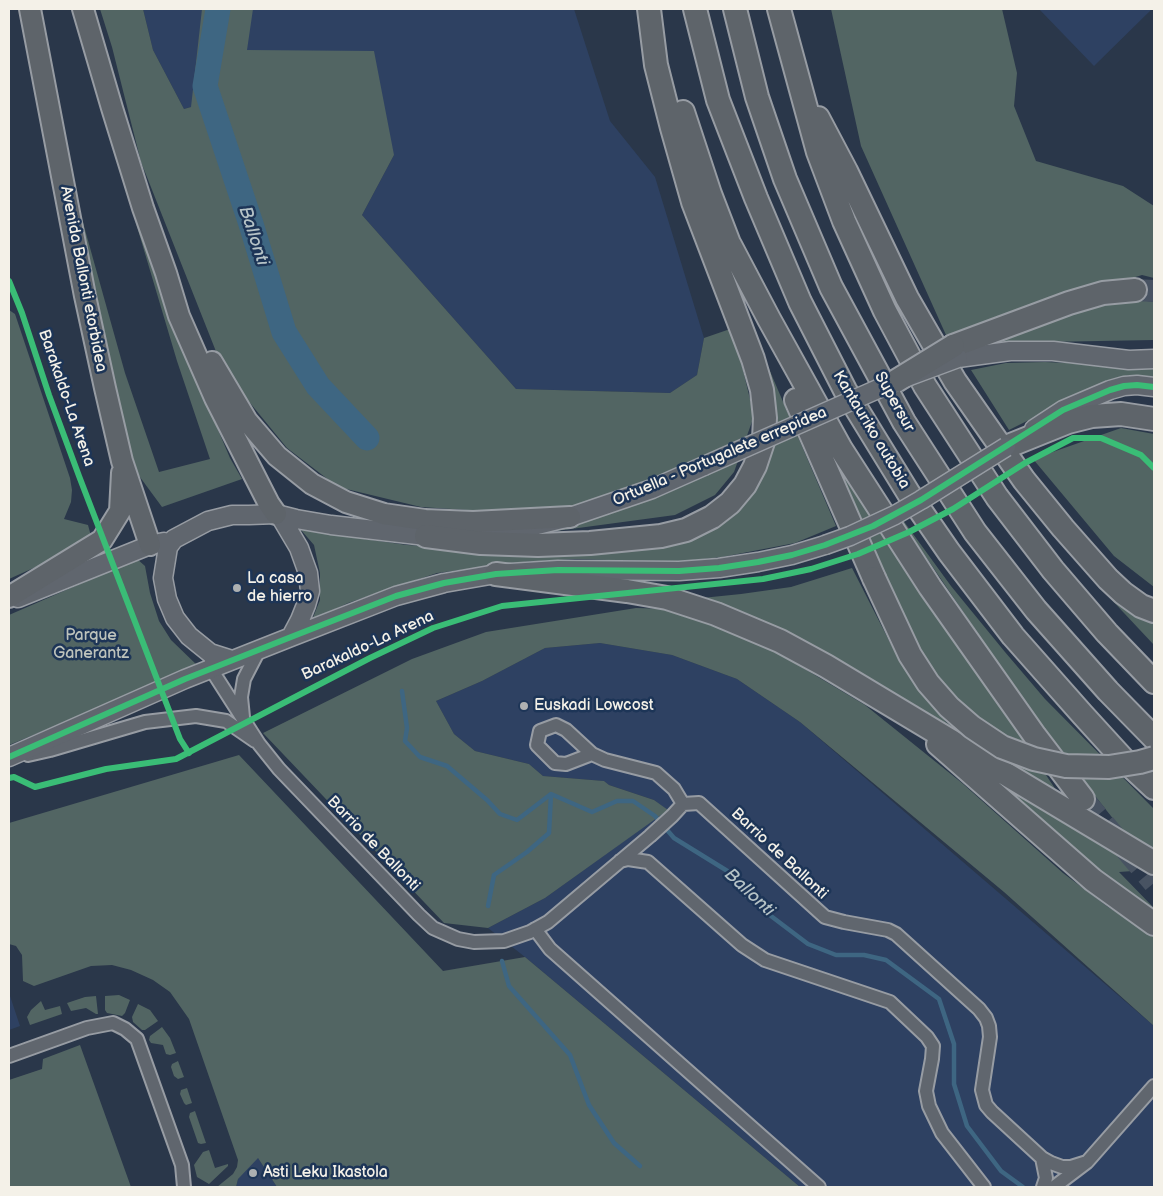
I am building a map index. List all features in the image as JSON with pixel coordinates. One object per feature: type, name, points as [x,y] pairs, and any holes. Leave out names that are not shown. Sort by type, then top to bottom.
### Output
[{"type":"highway","points":[[426,536],[481,542],[538,545],[590,543],[661,536],[686,530],[712,517],[730,503],[745,485],[755,466],[764,439],[766,418],[762,390],[753,359],[690,193],[656,65],[649,9]]},
{"type":"highway","points":[[655,9],[690,137],[760,322],[824,460],[874,578],[910,655],[928,683],[949,707],[972,727],[1002,747],[1034,759],[1066,766],[1109,767],[1154,758]]},
{"type":"highway","name":"Kantauriko autobia","points":[[695,9],[718,100],[756,198],[800,302],[846,390],[914,501],[949,552],[1013,636],[1123,759],[1154,788]]},
{"type":"highway","name":"Supersur","points":[[736,9],[757,97],[785,179],[830,287],[904,422],[974,532],[1036,610],[1108,691],[1154,738]]},
{"type":"highway","points":[[779,9],[818,152],[844,221],[885,311],[925,386],[997,497],[1048,563],[1107,633],[1154,682]]},
{"type":"highway","points":[[799,84],[846,171],[907,298],[955,380],[1024,480],[1063,528],[1108,579],[1141,606],[1154,611]]},
{"type":"highway","points":[[730,245],[804,385],[847,457],[930,587],[1035,736],[1083,799]]},
{"type":"highway","points":[[896,381],[956,352],[1069,303],[1103,294],[1135,290]]},
{"type":"highway","points":[[1013,443],[1068,422],[1092,416],[1121,414],[1154,419]]},
{"type":"highway","points":[[496,574],[667,598],[780,641],[826,666],[1154,863]]},
{"type":"highway","points":[[884,701],[930,737],[1093,880],[1154,924]]},
{"type":"main road","name":"Avenida Ballonti etorbidea","points":[[30,9],[85,296],[122,461],[150,545]]},
{"type":"main road","points":[[83,9],[138,190],[179,316],[215,398],[269,504],[278,515]]},
{"type":"main road","points":[[166,273],[219,375],[247,421],[277,456],[312,484],[346,502],[384,514],[425,520],[472,522],[570,516]]},
{"type":"main road","points":[[9,597],[102,540],[120,510],[122,461]]},
{"type":"street","points":[[956,352],[1053,351],[1129,360],[1154,359]]},
{"type":"street","name":"Ortuella - Portugalete errepidea","points":[[278,515],[331,525],[426,536],[521,529],[570,516],[652,489],[896,381]]},
{"type":"street","points":[[9,758],[211,661],[232,660],[396,596],[444,583],[496,574],[558,570],[679,571],[709,569],[792,555],[825,545],[850,536],[922,500],[1063,410],[1124,386],[1154,387]]},
{"type":"street","points":[[9,602],[150,545],[174,539],[208,521],[232,515],[278,515],[299,548],[308,573],[310,591],[300,620],[291,637]]},
{"type":"street","points":[[163,578],[168,547],[174,539]]},
{"type":"street","points":[[150,545],[163,578],[166,599],[175,618],[211,661]]},
{"type":"street","points":[[243,719],[240,696],[244,678],[259,650]]},
{"type":"street","name":"Barrio de Ballonti","points":[[211,661],[259,744],[308,799],[419,915],[433,928],[458,939],[474,942],[504,941],[536,929],[548,922],[650,836],[683,804],[699,803],[824,917],[888,930],[896,934],[979,1008],[986,1018],[990,1037],[982,1090],[986,1105],[1042,1158]]},
{"type":"street","points":[[9,758],[50,750],[145,722],[196,716],[226,721],[259,744]]},
{"type":"street","points":[[592,754],[605,760],[656,773],[674,790],[683,804]]},
{"type":"street","points":[[650,836],[648,850],[658,870]]},
{"type":"street","points":[[618,862],[628,859],[648,862],[754,953],[766,960],[890,1002],[927,1037],[933,1046],[926,1091],[929,1106],[942,1133],[984,1187]]},
{"type":"street","points":[[536,929],[550,949],[819,1187]]},
{"type":"street","points":[[9,1056],[86,1028],[113,1023],[125,1029],[137,1039],[182,1165],[184,1187]]},
{"type":"street","points":[[1054,1187],[1087,1162],[1154,1086]]},
{"type":"street","points":[[1042,1158],[1062,1167],[1071,1167],[1087,1162]]},
{"type":"street","points":[[1042,1158],[1046,1178],[1043,1187]]},
{"type":"shaded area","points":[[143,9],[574,9],[610,121],[655,177],[704,338],[697,375],[670,393],[516,389],[362,215],[394,155],[191,107],[184,109],[153,50]]},
{"type":"shaded area","points":[[1039,9],[1152,9],[1094,66]]},
{"type":"shaded area","points":[[600,643],[672,655],[737,679],[800,722],[1154,1026],[1154,1187],[800,1187],[488,928],[545,898],[667,810],[654,800],[609,785],[604,781],[543,776],[529,764],[475,751],[454,734],[436,701],[482,681],[545,648]]},
{"type":"shaded area","points":[[9,993],[20,1026],[9,1030]]},
{"type":"shaded area","name":"Asti Leku Ikastola","points":[[251,1147],[277,1187],[236,1187]]},
{"type":"green space","points":[[100,9],[143,9],[153,50],[184,109],[191,107],[202,9],[253,9],[247,50],[374,51],[394,155],[362,215],[516,389],[670,393],[697,375],[704,338],[733,328],[754,416],[734,472],[715,495],[675,515],[556,531],[513,513],[421,507],[338,487],[287,448],[237,387],[217,354],[141,162],[112,47]]},
{"type":"green space","points":[[831,9],[1002,9],[1017,73],[1014,106],[1036,161],[1123,186],[1154,206],[1154,278],[1142,275],[946,335],[861,146]]},
{"type":"green space","points":[[75,194],[125,373],[159,472],[210,459],[177,361],[135,220],[196,378],[230,458],[242,479],[162,507],[134,469],[104,349]]},
{"type":"green space","points":[[1134,299],[1154,302],[1154,340],[990,343],[1060,314]]},
{"type":"green space","points":[[9,310],[15,314],[70,478],[71,502],[64,519],[88,525],[91,536],[78,548],[9,579]]},
{"type":"green space","points":[[752,329],[836,526],[795,543],[722,557],[675,562],[575,559],[524,562],[437,573],[348,603],[312,620],[320,600],[320,573],[314,545],[301,530],[407,545],[531,552],[713,528],[726,522],[749,498],[762,473]]},
{"type":"green space","points":[[1045,362],[1154,365],[1154,377],[1129,375],[1105,382],[1009,430],[971,370],[1006,363]]},
{"type":"green space","points":[[1121,428],[1154,434],[1154,587],[1114,556],[1033,459]]},
{"type":"green space","points":[[831,448],[1028,744],[994,730],[960,704],[916,652],[874,558]]},
{"type":"green space","points":[[873,479],[951,586],[1045,699],[1154,809],[1154,852],[1126,835],[1061,753]]},
{"type":"green space","name":"Parque Ganerantz","points":[[137,559],[145,566],[150,593],[159,621],[171,640],[199,667],[9,745],[9,615]]},
{"type":"green space","points":[[852,568],[899,660],[946,722],[982,746],[1042,769],[1058,793],[692,599],[791,587]]},
{"type":"green space","points":[[1094,581],[1146,619],[1154,622],[1154,645]]},
{"type":"green space","points":[[636,608],[671,609],[763,644],[865,705],[962,783],[1063,873],[1108,907],[1154,935],[1154,1026],[1004,892],[800,722],[737,679],[672,655],[600,643],[545,648],[482,681],[436,701],[454,734],[475,751],[529,764],[543,776],[604,781],[609,785],[654,800],[668,810],[545,898],[488,928],[444,923],[263,733],[412,659],[486,632]]},
{"type":"green space","points":[[239,755],[443,971],[525,957],[800,1187],[277,1187],[258,1158],[238,1179],[236,1187],[217,1187],[233,1174],[238,1160],[189,1019],[170,992],[153,980],[131,970],[112,965],[91,966],[34,986],[23,981],[22,955],[16,946],[9,944],[9,823]]},
{"type":"green space","points":[[966,760],[1127,858],[1133,871],[1119,872],[1154,908],[1154,918]]},
{"type":"green space","points":[[119,995],[130,1000],[125,1013],[122,1016],[107,1013],[105,1010],[105,996]]},
{"type":"green space","points":[[96,996],[98,1014],[86,1008],[71,1011],[67,1003],[85,997]]},
{"type":"green space","points":[[41,1001],[45,1010],[60,1006],[62,1014],[30,1025],[27,1017],[31,1010]]},
{"type":"green space","points":[[138,1004],[150,1010],[158,1021],[145,1030],[142,1030],[133,1022],[132,1017]]},
{"type":"green space","points":[[162,1027],[170,1038],[176,1053],[166,1054],[163,1045],[151,1043],[149,1040],[150,1036]]},
{"type":"green space","points":[[80,1045],[131,1187],[9,1187],[9,1080],[42,1069],[43,1059]]},
{"type":"green space","points":[[178,1061],[184,1077],[178,1079],[174,1076],[171,1067],[172,1064]]},
{"type":"green space","points":[[187,1088],[192,1103],[186,1105],[180,1094],[181,1090]]},
{"type":"green space","points":[[195,1111],[206,1143],[198,1143],[189,1117],[190,1113]]},
{"type":"green space","points":[[209,1150],[215,1168],[228,1164],[228,1166],[209,1184],[197,1177],[194,1165],[203,1152]]},
{"type":"waterway","name":"Ballonti","points":[[218,9],[205,86],[251,224],[284,332],[318,386],[367,438]]},
{"type":"waterway","name":"Ballonti","points":[[402,691],[407,728],[405,741],[420,757],[447,766],[487,800],[500,814],[517,820],[551,794],[592,812],[617,801],[633,801],[655,816],[674,838],[729,872],[742,892],[808,944],[836,955],[864,955],[886,960],[939,999],[954,1044],[954,1084],[967,1126],[1001,1171],[1023,1187]]},
{"type":"waterway","points":[[488,906],[494,875],[527,852],[549,833],[551,794]]},
{"type":"waterway","points":[[502,961],[509,986],[570,1055],[589,1105],[614,1143],[640,1166]]},
{"type":"tunnel","points":[[1135,290],[1154,291]]},
{"type":"tunnel","points":[[1083,799],[1154,883]]},
{"type":"cycle path","name":"Barakaldo-La Arena","points":[[9,281],[79,476],[180,739],[189,753]]},
{"type":"cycle path","points":[[9,757],[185,679],[396,596],[444,583],[496,574],[558,570],[679,571],[719,568],[792,555],[825,545],[873,526],[921,500],[1063,410],[1124,386],[1154,387]]},
{"type":"cycle path","name":"Barakaldo-La Arena","points":[[9,778],[14,777],[35,787],[106,769],[176,759],[370,658],[433,628],[502,606],[763,579],[811,569],[858,554],[909,532],[953,509],[1025,463],[1073,438],[1101,438],[1141,455],[1154,468]]},
{"type":"place","name":"La casa de hierro","points":[[237,588]]},
{"type":"place","name":"Euskadi Lowcost","points":[[524,706]]},
{"type":"place","name":"Asti Leku Ikastola","points":[[253,1173]]}]
